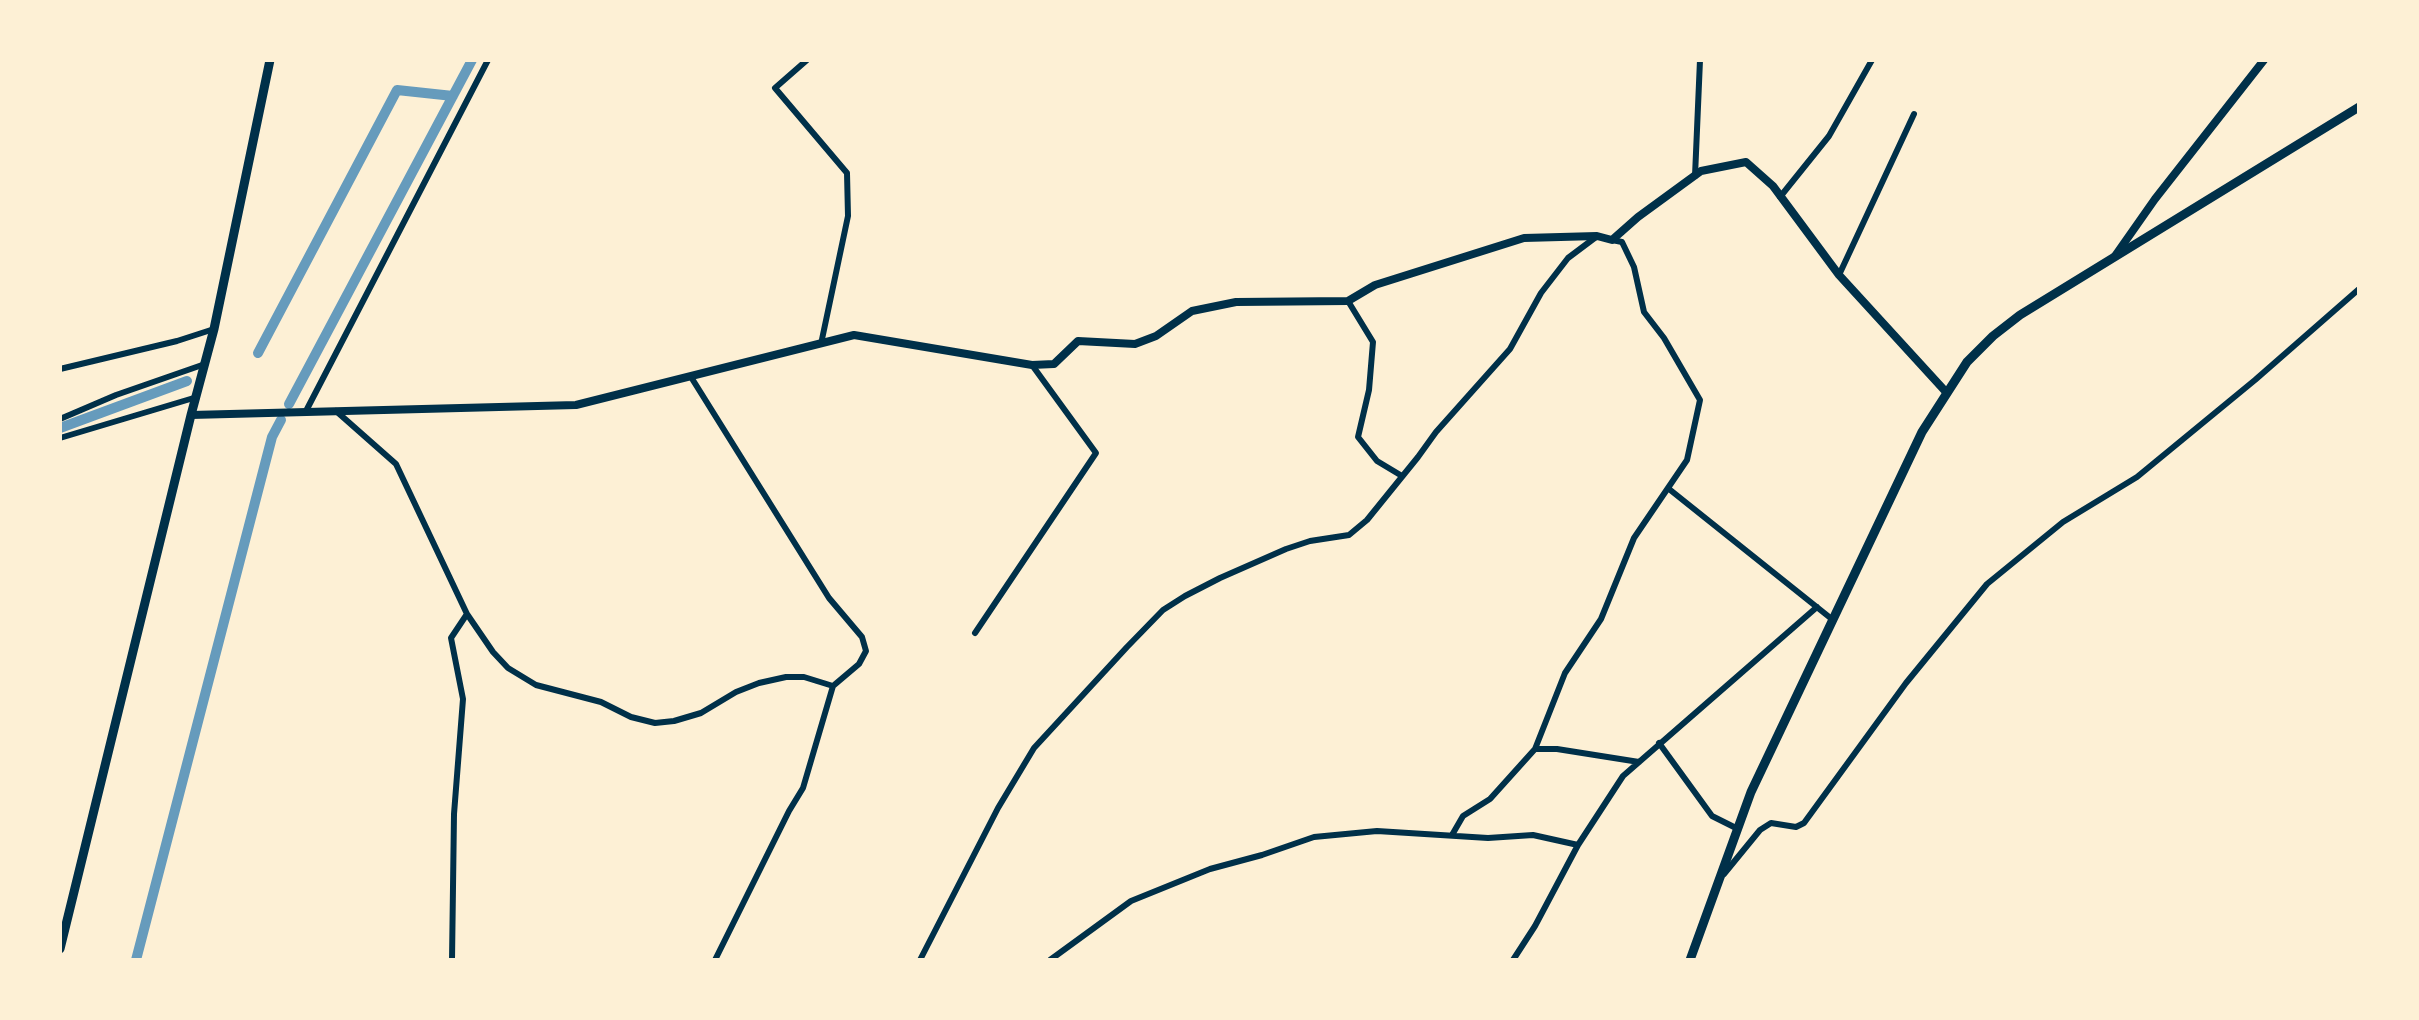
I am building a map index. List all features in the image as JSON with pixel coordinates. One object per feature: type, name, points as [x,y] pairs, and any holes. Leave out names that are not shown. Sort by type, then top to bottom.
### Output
[{"type":"main road","points":[[60,949],[191,415],[206,364],[270,60]]},
{"type":"main road","points":[[1690,960],[1751,792],[1922,432],[1967,362],[1993,336],[2020,315],[2359,106]]},
{"type":"street","points":[[306,411],[488,60]]},
{"type":"street","points":[[807,60],[775,88],[847,173],[848,216],[821,344]]},
{"type":"street","points":[[1695,176],[1700,60]]},
{"type":"street","points":[[1780,197],[1829,136],[1872,60]]},
{"type":"street","points":[[2114,257],[2155,198],[2264,60]]},
{"type":"street","points":[[1839,275],[1914,114]]},
{"type":"street","points":[[1612,240],[1701,171],[1746,162],[1773,186],[1839,275],[1946,392]]},
{"type":"street","points":[[191,415],[576,405],[854,335],[1032,365],[1054,364],[1078,341],[1135,344],[1156,336],[1191,311],[1236,302],[1348,301],[1375,285],[1524,238],[1597,236],[1622,242],[1634,267],[1644,312],[1664,338],[1700,400],[1687,460],[1634,538],[1601,620],[1565,673],[1534,749],[1490,799],[1463,816],[1452,835]]},
{"type":"street","points":[[920,960],[998,808],[1034,748],[1163,610],[1221,578],[1287,549],[1310,541],[1349,535],[1367,520],[1456,408],[1510,349],[1541,293],[1568,258],[1597,236]]},
{"type":"street","points":[[1720,880],[1760,830],[1771,823],[1796,827],[1804,823],[1828,787],[1867,738],[1906,683],[1987,584],[2063,522],[2137,477],[2237,395],[2359,289]]},
{"type":"street","points":[[1348,301],[1373,342],[1369,390],[1358,437],[1377,461],[1402,476]]},
{"type":"street","points":[[60,369],[177,341],[214,329]]},
{"type":"street","points":[[60,419],[126,392],[206,364]]},
{"type":"street","points":[[975,633],[1096,453],[1032,365]]},
{"type":"street","points":[[691,377],[829,598],[862,637],[866,651],[859,664],[833,686],[803,788],[789,811],[715,960]]},
{"type":"street","points":[[60,438],[197,397]]},
{"type":"street","points":[[336,411],[396,464],[467,614],[508,668],[536,684],[601,702],[631,717],[655,723],[674,721],[701,713],[744,689],[786,677],[804,677],[833,686]]},
{"type":"street","points":[[1669,489],[1833,620]]},
{"type":"street","points":[[1513,960],[1535,926],[1578,845],[1623,776],[1817,607]]},
{"type":"street","points":[[453,960],[454,814],[463,699],[451,638],[467,614]]},
{"type":"street","points":[[1659,743],[1712,816],[1738,829]]},
{"type":"street","points":[[1534,749],[1557,749],[1639,762]]},
{"type":"street","points":[[1050,960],[1131,901],[1210,869],[1314,837],[1377,831],[1488,838],[1533,836],[1578,845]]},
{"type":"waterway","points":[[289,404],[472,60]]},
{"type":"waterway","points":[[258,353],[397,90],[453,96]]},
{"type":"waterway","points":[[60,428],[187,381]]},
{"type":"waterway","points":[[136,960],[272,437],[281,420]]}]
